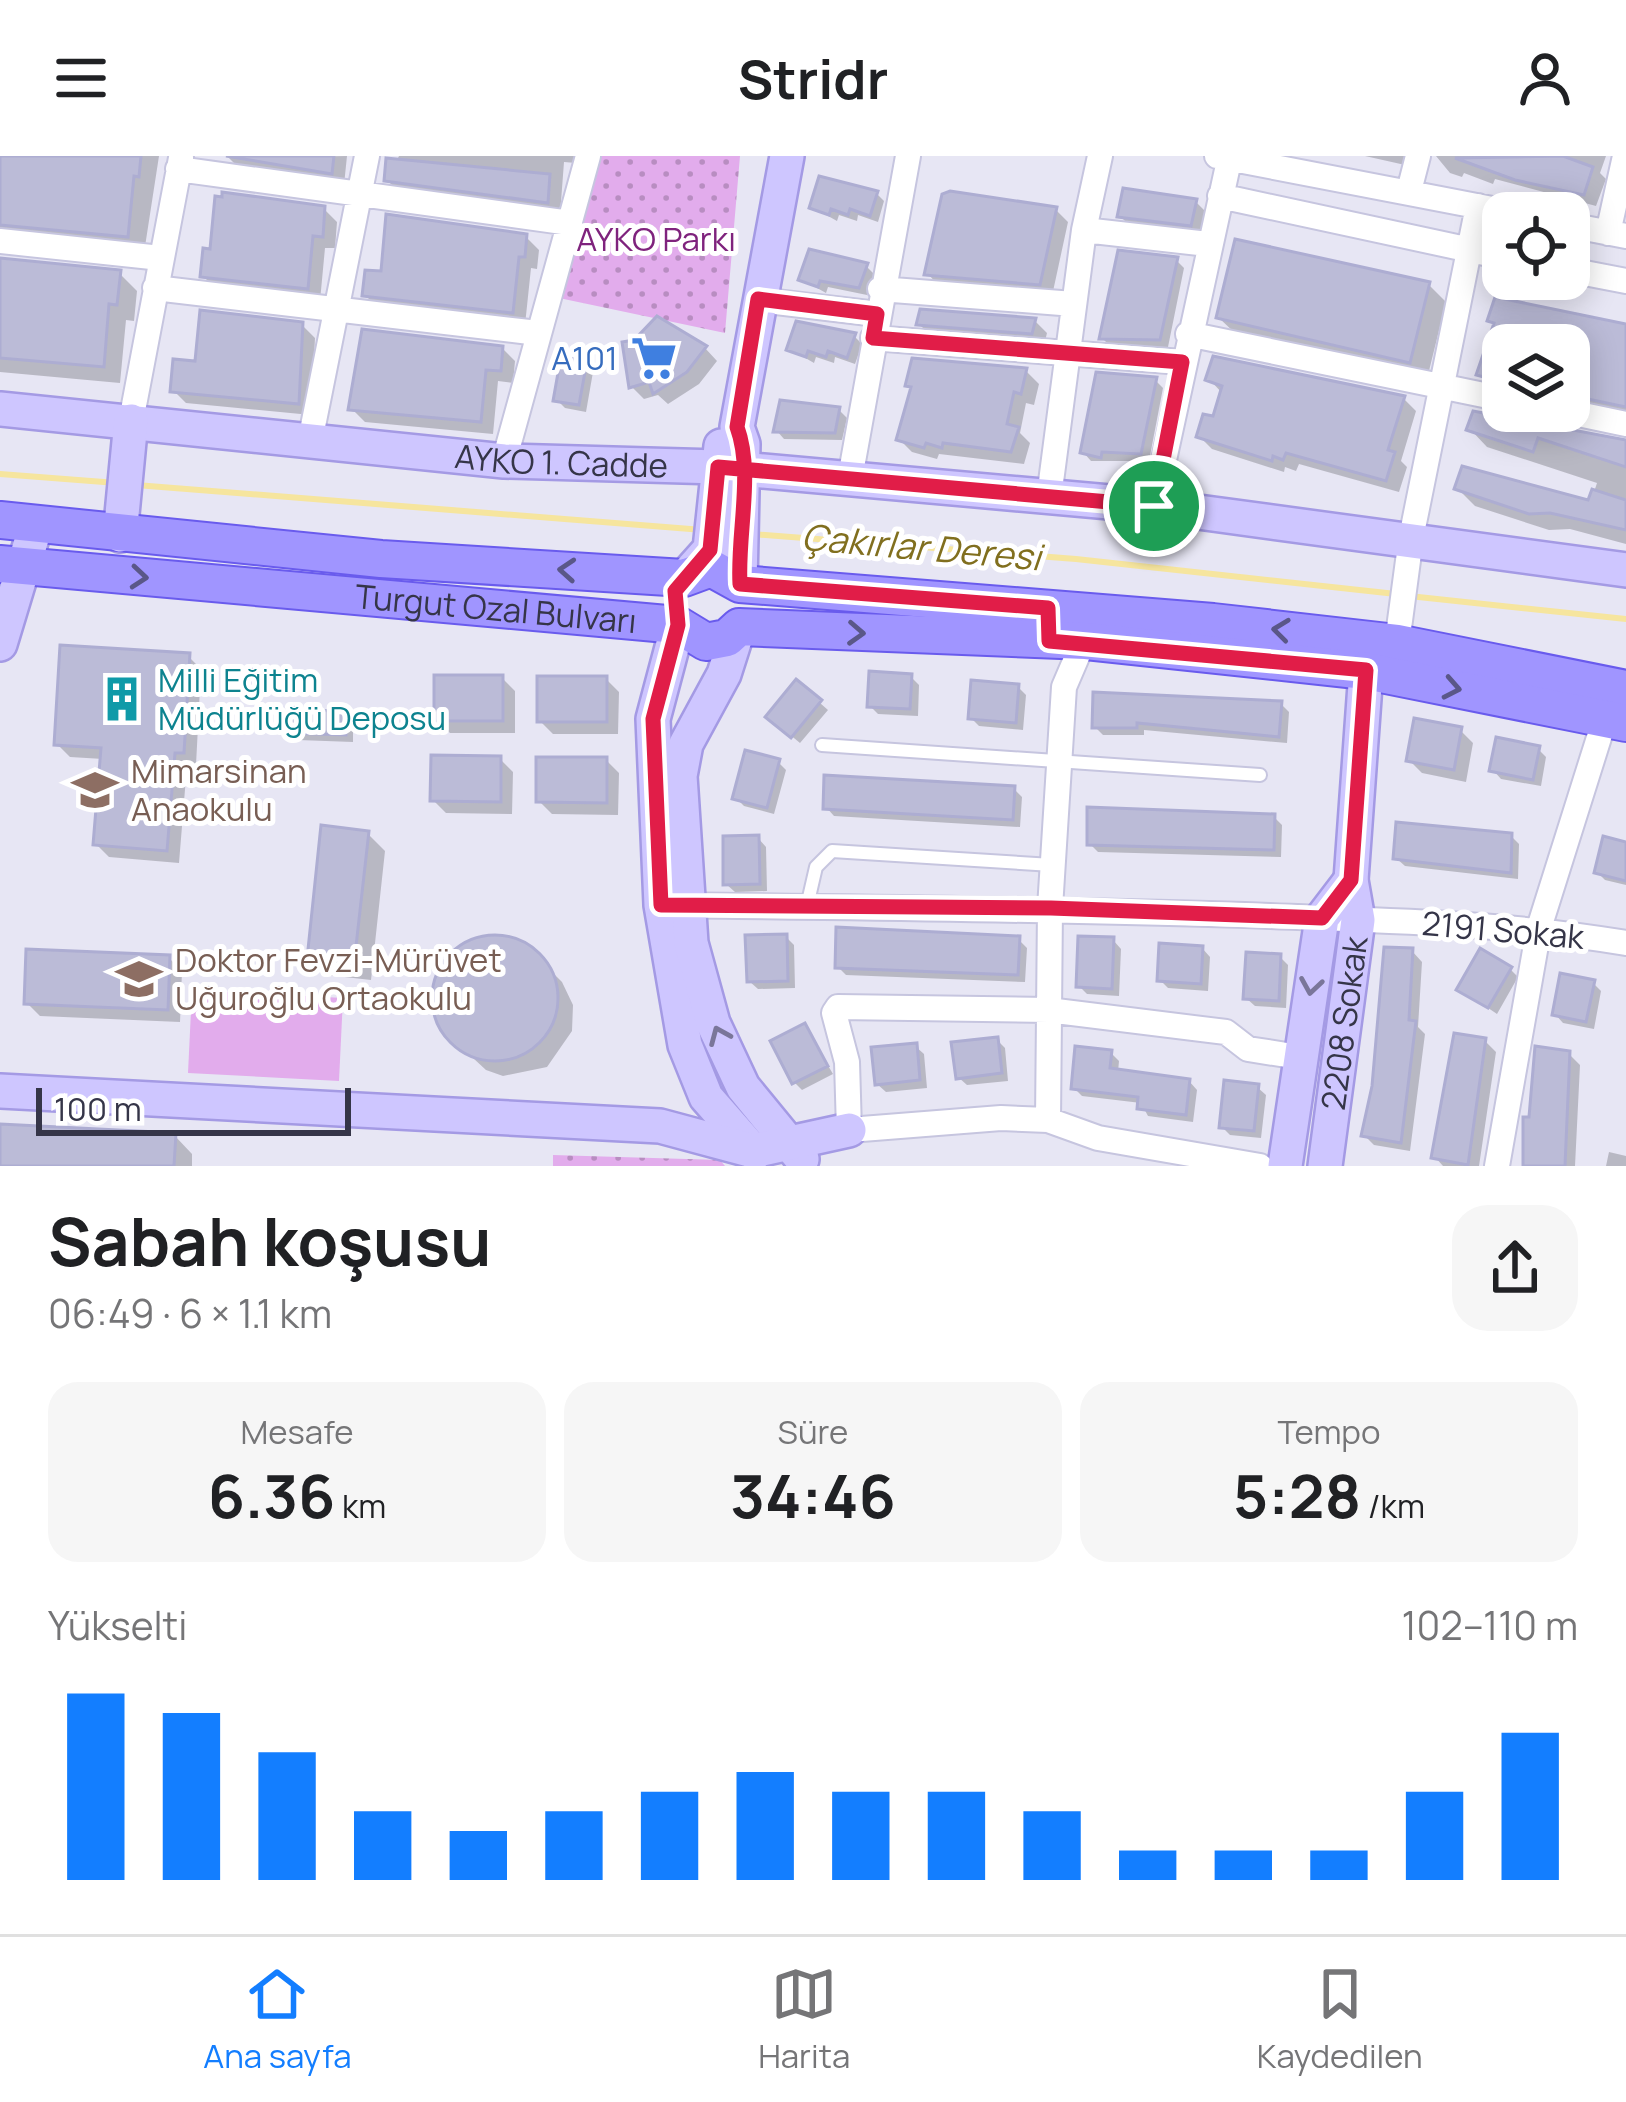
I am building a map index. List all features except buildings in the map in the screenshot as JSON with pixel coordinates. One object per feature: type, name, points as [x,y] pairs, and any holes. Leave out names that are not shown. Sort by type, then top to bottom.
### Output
[{"type":"main road","name":"Turgut Ozal Bulvarı","points":[[18,523],[684,578],[711,568],[728,544],[1069,626],[1618,704]]},
{"type":"main road","points":[[728,544],[746,608],[739,627]]},
{"type":"main road","name":"Turgut Ozal Bulvarı","points":[[11,566],[678,625],[706,642],[727,638],[739,627],[1399,627],[1618,704]]},
{"type":"main road","points":[[678,625],[672,602],[684,578]]},
{"type":"street","points":[[310,441],[367,156]]},
{"type":"street","points":[[504,461],[588,156]]},
{"type":"street","points":[[728,544],[731,468],[721,446],[737,427],[787,156]]},
{"type":"street","points":[[850,478],[908,156]]},
{"type":"street","points":[[1048,497],[1084,230],[1100,156]]},
{"type":"street","points":[[1409,191],[1418,156]]},
{"type":"street","points":[[1617,234],[1625,156]]},
{"type":"street","points":[[1154,506],[1225,157],[1482,207]]},
{"type":"street","points":[[120,535],[131,421],[180,163],[570,223]]},
{"type":"street","points":[[1220,196],[1482,253]]},
{"type":"street","points":[[1399,627],[1411,538],[1478,206]]},
{"type":"street","points":[[1084,230],[1208,244]]},
{"type":"street","points":[[0,241],[161,258]]},
{"type":"street","points":[[1590,274],[1626,281]]},
{"type":"street","points":[[155,288],[538,332]]},
{"type":"street","points":[[758,299],[877,314],[1069,352],[1182,362]]},
{"type":"street","points":[[877,314],[1074,304]]},
{"type":"street","points":[[1188,334],[1482,395]]},
{"type":"street","name":"AYKO 1. Cadde","points":[[0,409],[504,461],[731,468],[1154,506],[1626,570]]},
{"type":"street","points":[[1590,416],[1626,424]]},
{"type":"street","points":[[0,644],[18,523]]},
{"type":"street","points":[[678,625],[653,719],[685,1045],[706,1097],[759,1158]]},
{"type":"street","points":[[1048,1120],[1051,908],[1069,626]]},
{"type":"street","points":[[1064,687],[1069,626]]},
{"type":"street","points":[[739,627],[724,674],[686,744],[680,776],[674,905],[691,943],[713,1024],[742,1088],[767,1111],[801,1156]]},
{"type":"street","name":"2208 Sokak","points":[[1325,1166],[1358,920],[1351,880],[1366,670]]},
{"type":"street","points":[[1497,1166],[1539,928],[1618,704]]},
{"type":"street","name":"2208 Sokak","points":[[1285,1166],[1322,918],[1351,880]]},
{"type":"street","name":"2191 Sokak","points":[[674,905],[1051,908],[1322,918],[1539,928],[1626,943]]},
{"type":"street","points":[[849,1130],[847,1062],[833,1024],[838,1006],[1048,1010],[1226,1032],[1248,1049],[1299,1057]]},
{"type":"street","points":[[0,1091],[660,1126],[767,1111],[849,1130],[1001,1118],[1048,1120],[1098,1138],[1260,1166]]},
{"type":"street","points":[[660,1126],[759,1158],[801,1156],[849,1130]]},
{"type":"lane","points":[[822,745],[1260,775]]},
{"type":"lane","points":[[807,906],[816,867],[832,851],[1053,865]]},
{"type":"green space","name":"AYKO Parkı","points":[[598,156],[740,156],[725,333],[559,298]]},
{"type":"green space","points":[[192,990],[343,998],[339,1081],[188,1073]]},
{"type":"green space","points":[[553,1155],[720,1160],[725,1166],[553,1166]]},
{"type":"waterway","name":"Çakırlar Deresi","points":[[0,474],[117,483]]},
{"type":"waterway","name":"Çakırlar Deresi","points":[[136,485],[703,530]]},
{"type":"waterway","name":"Çakırlar Deresi","points":[[752,534],[1076,559],[1396,594]]},
{"type":"waterway","name":"Çakırlar Deresi","points":[[1409,596],[1626,619]]},
{"type":"place","name":"A101","points":[[654,358]]},
{"type":"place","name":"Milli Eğitim Müdürlüğü Deposu","points":[[122,699]]},
{"type":"place","name":"Mimarsinan Anaokulu","points":[[95,790]]},
{"type":"place","name":"Doktor Fevzi-Mürüvet Uğuroğlu Ortaokulu","points":[[139,979]]},
{"type":"route","points":[[1154,506],[850,478],[743,470],[718,467],[710,550],[675,591],[673,615],[678,625],[653,719],[652,792],[661,905],[1051,908],[1322,918],[1351,880],[1366,670],[1049,641],[1048,608],[740,584],[738,553],[743,470],[743,444],[737,427],[758,299],[877,314],[873,338],[1182,362],[1154,506]]}]
